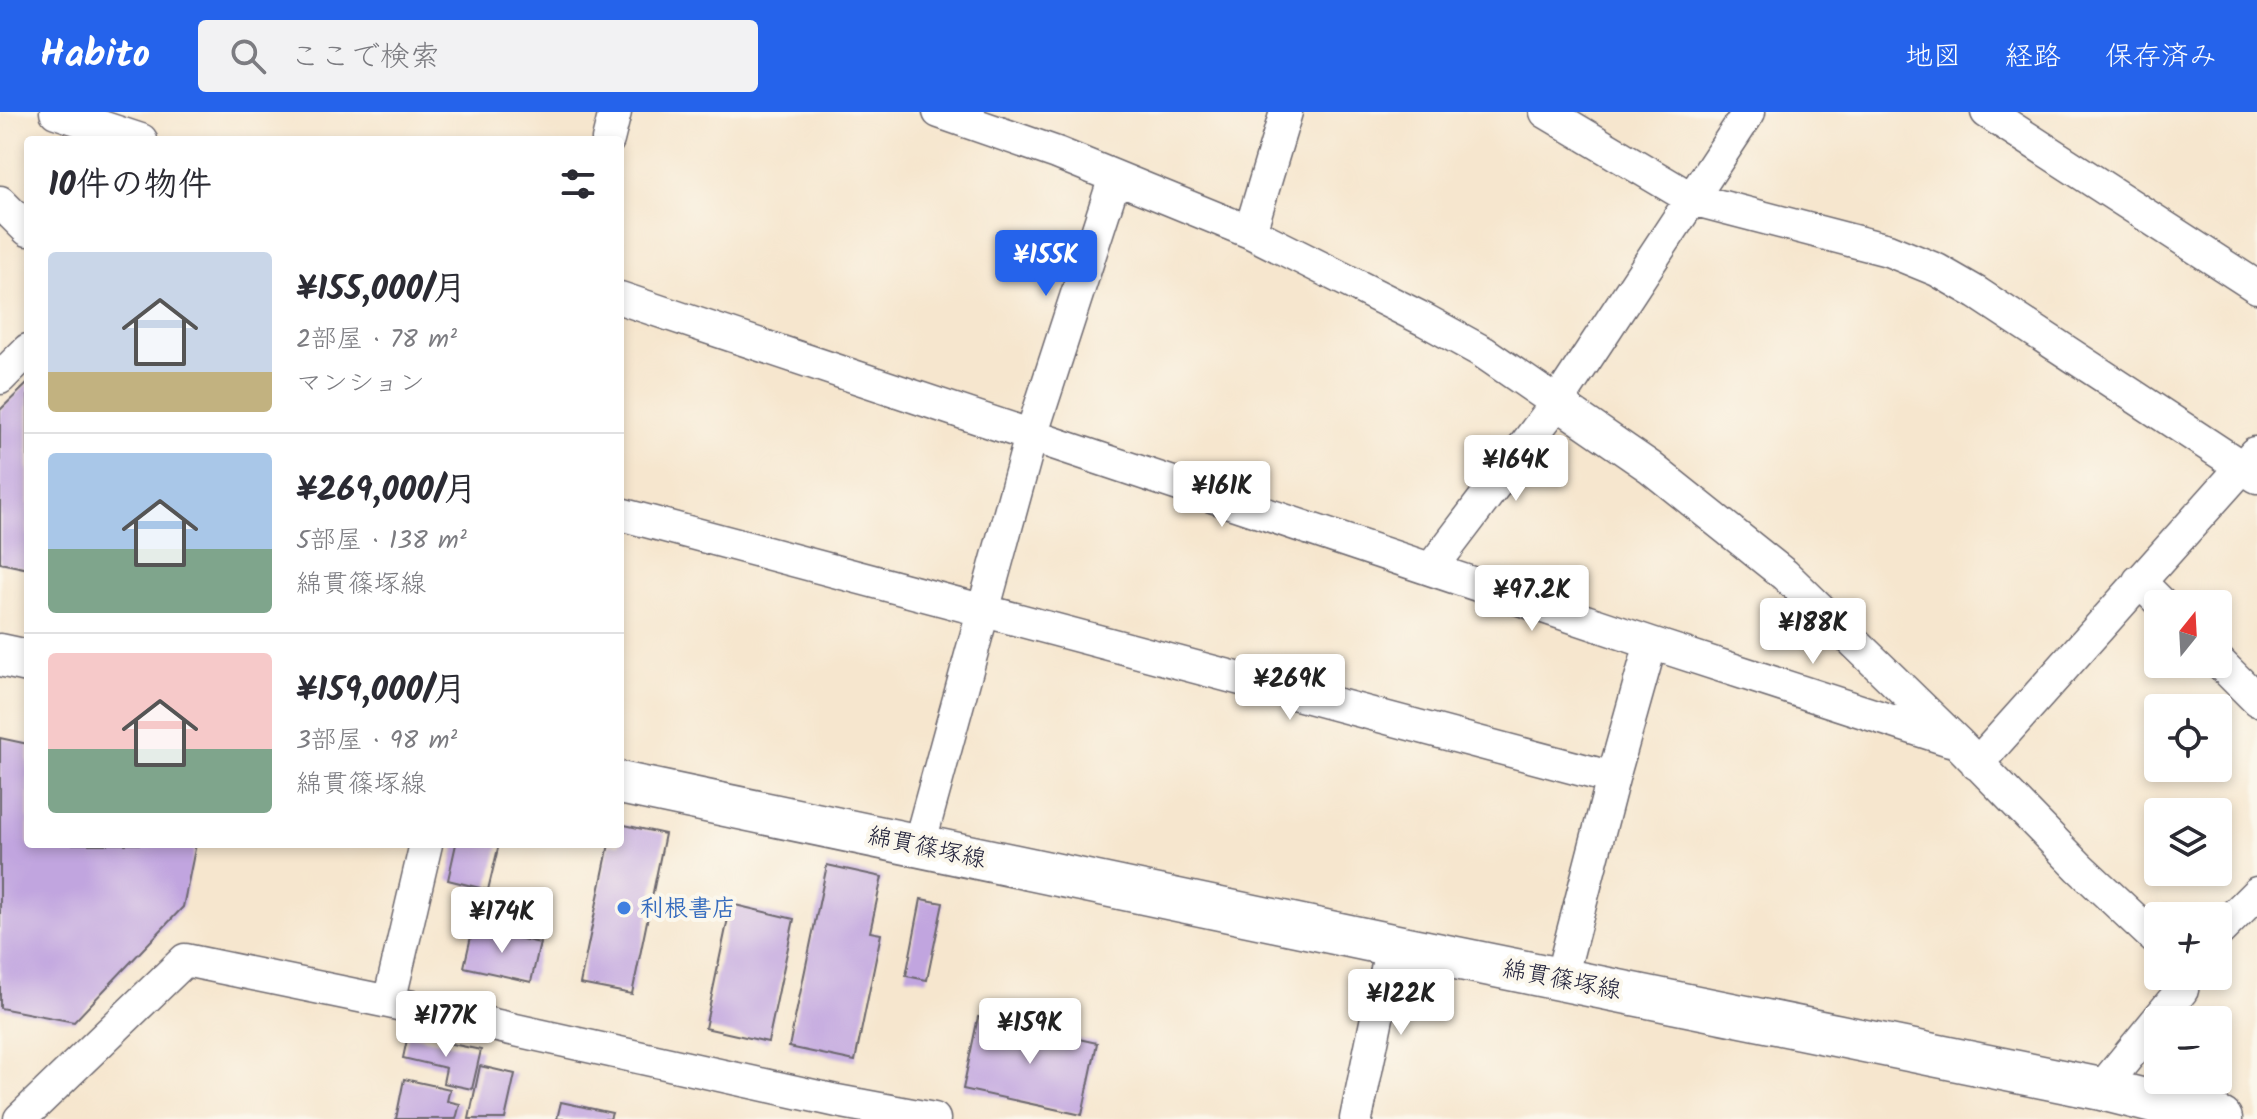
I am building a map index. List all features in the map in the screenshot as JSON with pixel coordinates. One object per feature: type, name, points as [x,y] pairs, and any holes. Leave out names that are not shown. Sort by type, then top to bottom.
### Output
[{"type":"main road","points":[[0,655],[24,660]]},
{"type":"main road","name":"綿貫篠塚線","points":[[624,784],[1392,945],[2101,1089],[2221,1119]]},
{"type":"street","points":[[56,112],[129,136]]},
{"type":"street","points":[[609,136],[615,112]]},
{"type":"street","points":[[939,112],[1057,153],[1250,232],[1483,352],[1650,467],[1785,575],[2144,928]]},
{"type":"street","points":[[1250,232],[1286,112]]},
{"type":"street","points":[[1546,112],[1692,199],[1888,250],[1937,270],[2253,465],[1967,753]]},
{"type":"street","points":[[1431,569],[1557,403],[1749,112]]},
{"type":"street","points":[[1987,112],[2257,287]]},
{"type":"street","points":[[919,845],[1031,436],[1115,177]]},
{"type":"street","points":[[0,202],[24,226]]},
{"type":"street","points":[[624,299],[1651,643],[1967,753]]},
{"type":"street","points":[[0,378],[24,354]]},
{"type":"street","points":[[624,515],[1613,778]]},
{"type":"street","points":[[2139,581],[2148,590]]},
{"type":"street","points":[[1561,978],[1651,643]]},
{"type":"street","points":[[2232,675],[2257,700]]},
{"type":"street","points":[[389,1002],[425,848]]},
{"type":"street","points":[[2232,918],[2257,893]]},
{"type":"street","points":[[1356,1119],[1392,945]]},
{"type":"street","points":[[20,1119],[185,960],[389,1002],[835,1110],[934,1119]]},
{"type":"street","points":[[2101,1089],[2182,990]]},
{"type":"street","points":[[0,1105],[13,1119]]},
{"type":"building","points":[[24,387],[24,568],[0,563],[0,410]]},
{"type":"building","points":[[0,738],[24,743],[24,848],[195,848],[183,907],[74,1022],[0,1008]]},
{"type":"building","points":[[624,825],[665,834],[632,994],[580,984],[608,848],[624,848]]},
{"type":"building","points":[[455,848],[498,848],[488,890],[448,880]]},
{"type":"building","points":[[827,865],[882,877],[870,932],[881,934],[855,1061],[789,1047]]},
{"type":"building","points":[[921,899],[943,903],[927,980],[906,976]]},
{"type":"building","points":[[731,904],[794,919],[768,1042],[705,1028]]},
{"type":"building","points":[[479,908],[497,912],[495,924],[476,920]]},
{"type":"building","points":[[473,928],[540,943],[531,982],[464,967]]},
{"type":"building","points":[[978,1017],[1097,1043],[1082,1115],[963,1089]]},
{"type":"building","points":[[408,1035],[481,1050],[472,1089],[443,1083],[446,1068],[403,1058]]},
{"type":"building","points":[[480,1066],[515,1074],[505,1119],[469,1119]]},
{"type":"building","points":[[404,1079],[450,1089],[447,1101],[460,1104],[456,1119],[396,1119]]},
{"type":"building","points":[[561,1102],[612,1113],[610,1119],[557,1119]]},
{"type":"place","name":"利根書店","points":[[624,908]]}]
